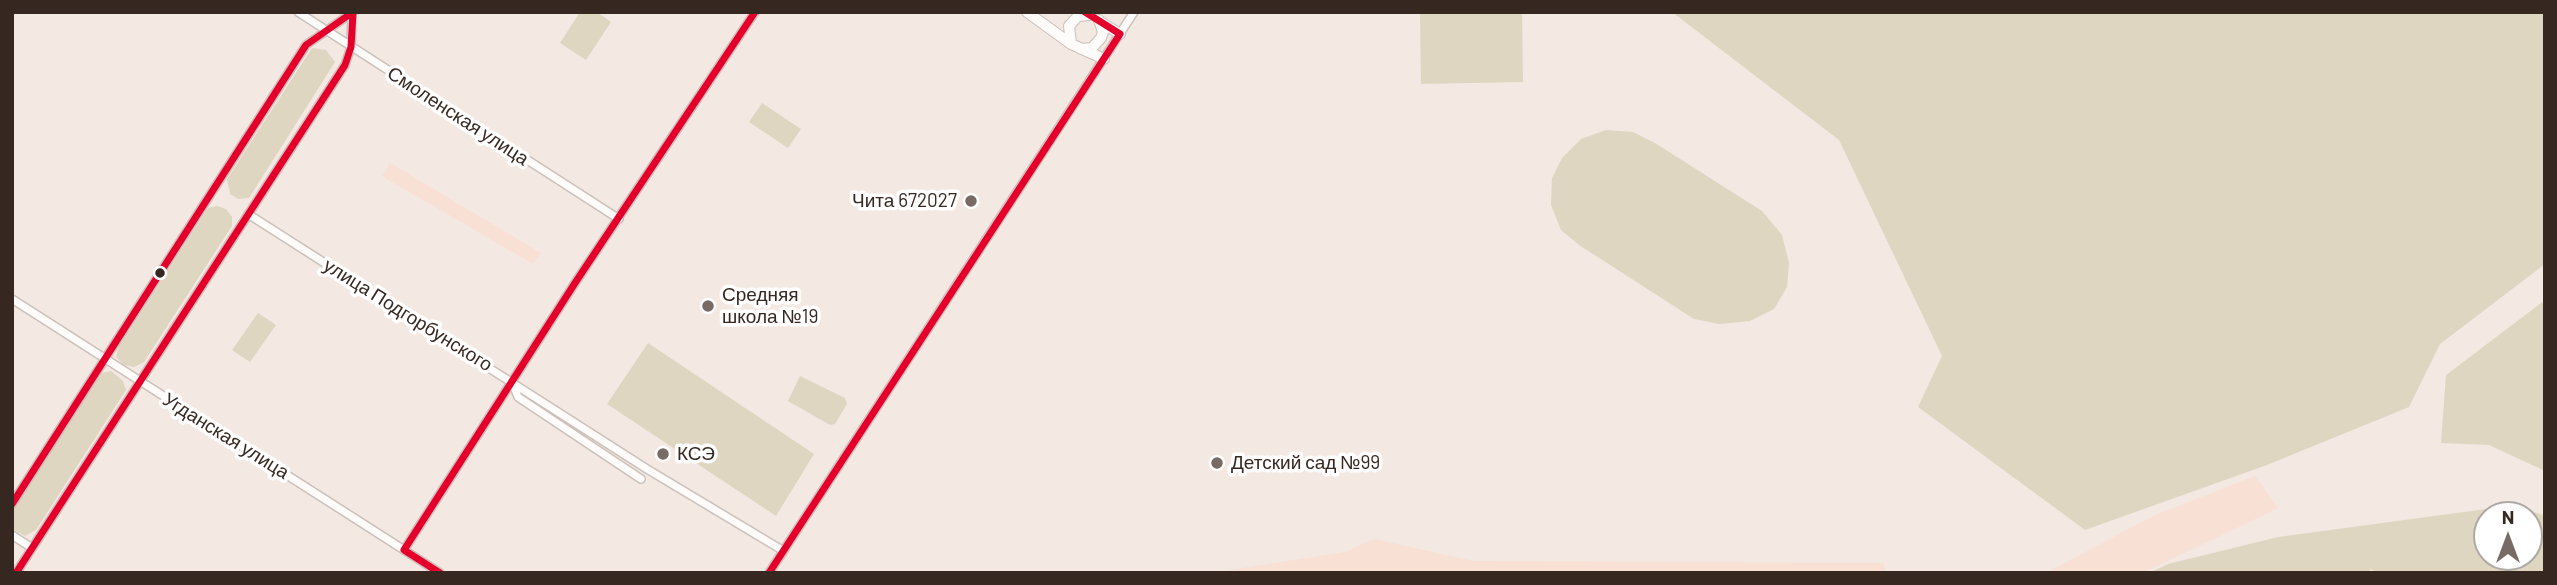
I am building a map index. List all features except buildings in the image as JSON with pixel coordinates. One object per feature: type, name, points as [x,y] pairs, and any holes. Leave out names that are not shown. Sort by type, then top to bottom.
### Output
[{"type":"street","name":"Смоленская улица","points":[[298,12],[619,219]]},
{"type":"street","points":[[404,550],[755,12]]},
{"type":"street","points":[[1027,12],[1076,47],[1104,60]]},
{"type":"street","points":[[769,573],[1135,12]]},
{"type":"street","points":[[12,504],[306,46],[352,13]]},
{"type":"street","points":[[16,573],[345,65],[351,47],[352,13]]},
{"type":"street","points":[[1076,47],[1067,32],[1078,16],[1091,16],[1120,34]]},
{"type":"street","points":[[1076,47],[1092,48],[1101,38],[1103,32],[1091,16]]},
{"type":"street","name":"улица Подгорбунского","points":[[248,214],[782,550]]},
{"type":"street","name":"Угданская улица","points":[[12,299],[440,573]]},
{"type":"street","points":[[512,381],[518,397],[641,479]]},
{"type":"street","points":[[12,535],[32,548]]},
{"type":"shaded area","points":[[580,12],[597,12],[611,22],[586,60],[560,43]]},
{"type":"shaded area","points":[[1420,12],[1522,12],[1523,82],[1421,84]]},
{"type":"shaded area","points":[[1672,12],[2545,12],[2545,264],[2440,344],[2409,407],[2267,465],[2085,530],[1918,407],[1942,356],[1839,140]]},
{"type":"shaded area","points":[[312,48],[326,50],[335,62],[249,198],[238,199],[230,194],[227,179]]},
{"type":"shaded area","points":[[762,103],[801,129],[788,148],[749,122]]},
{"type":"shaded area","points":[[1606,130],[1633,132],[1655,143],[1762,211],[1782,235],[1789,263],[1787,287],[1774,309],[1750,321],[1719,324],[1694,319],[1579,245],[1561,230],[1551,205],[1552,178],[1562,158],[1581,139]]},
{"type":"shaded area","points":[[390,163],[541,253],[533,264],[382,176]]},
{"type":"shaded area","points":[[217,206],[226,209],[232,217],[232,226],[144,362],[134,367],[124,365],[116,357],[118,348],[208,208]]},
{"type":"shaded area","points":[[2545,300],[2545,471],[2489,445],[2441,443],[2446,375]]},
{"type":"shaded area","points":[[258,313],[276,325],[250,362],[232,350]]},
{"type":"shaded area","points":[[648,343],[814,454],[776,516],[607,404]]},
{"type":"shaded area","points":[[111,371],[123,381],[126,390],[36,530],[25,536],[16,531],[12,528],[12,509],[102,373]]},
{"type":"shaded area","points":[[800,376],[845,398],[847,404],[835,424],[830,425],[788,401]]},
{"type":"shaded area","points":[[2255,476],[2278,508],[2143,573],[2046,573],[2153,516]]},
{"type":"shaded area","points":[[2473,511],[2473,571],[2543,571],[2543,515],[2545,516],[2545,573],[2378,573],[2371,569],[2368,573],[2149,573],[2168,564],[2278,537]]},
{"type":"shaded area","points":[[1374,539],[1474,561],[1883,563],[1887,573],[1211,573],[1345,552]]},
{"type":"transit line","points":[[12,504],[306,45],[353,12]]},
{"type":"transit line","points":[[16,573],[345,65],[351,47],[353,12]]},
{"type":"transit line","points":[[440,573],[404,550],[575,283],[755,12]]},
{"type":"transit line","points":[[769,573],[1120,34],[1085,12]]},
{"type":"place","name":"Чита 672027","points":[[971,201]]},
{"type":"place","name":"Средняя школа №19","points":[[708,306]]},
{"type":"place","name":"КСЭ","points":[[663,454]]},
{"type":"place","name":"Детский сад №99","points":[[1217,463]]}]
